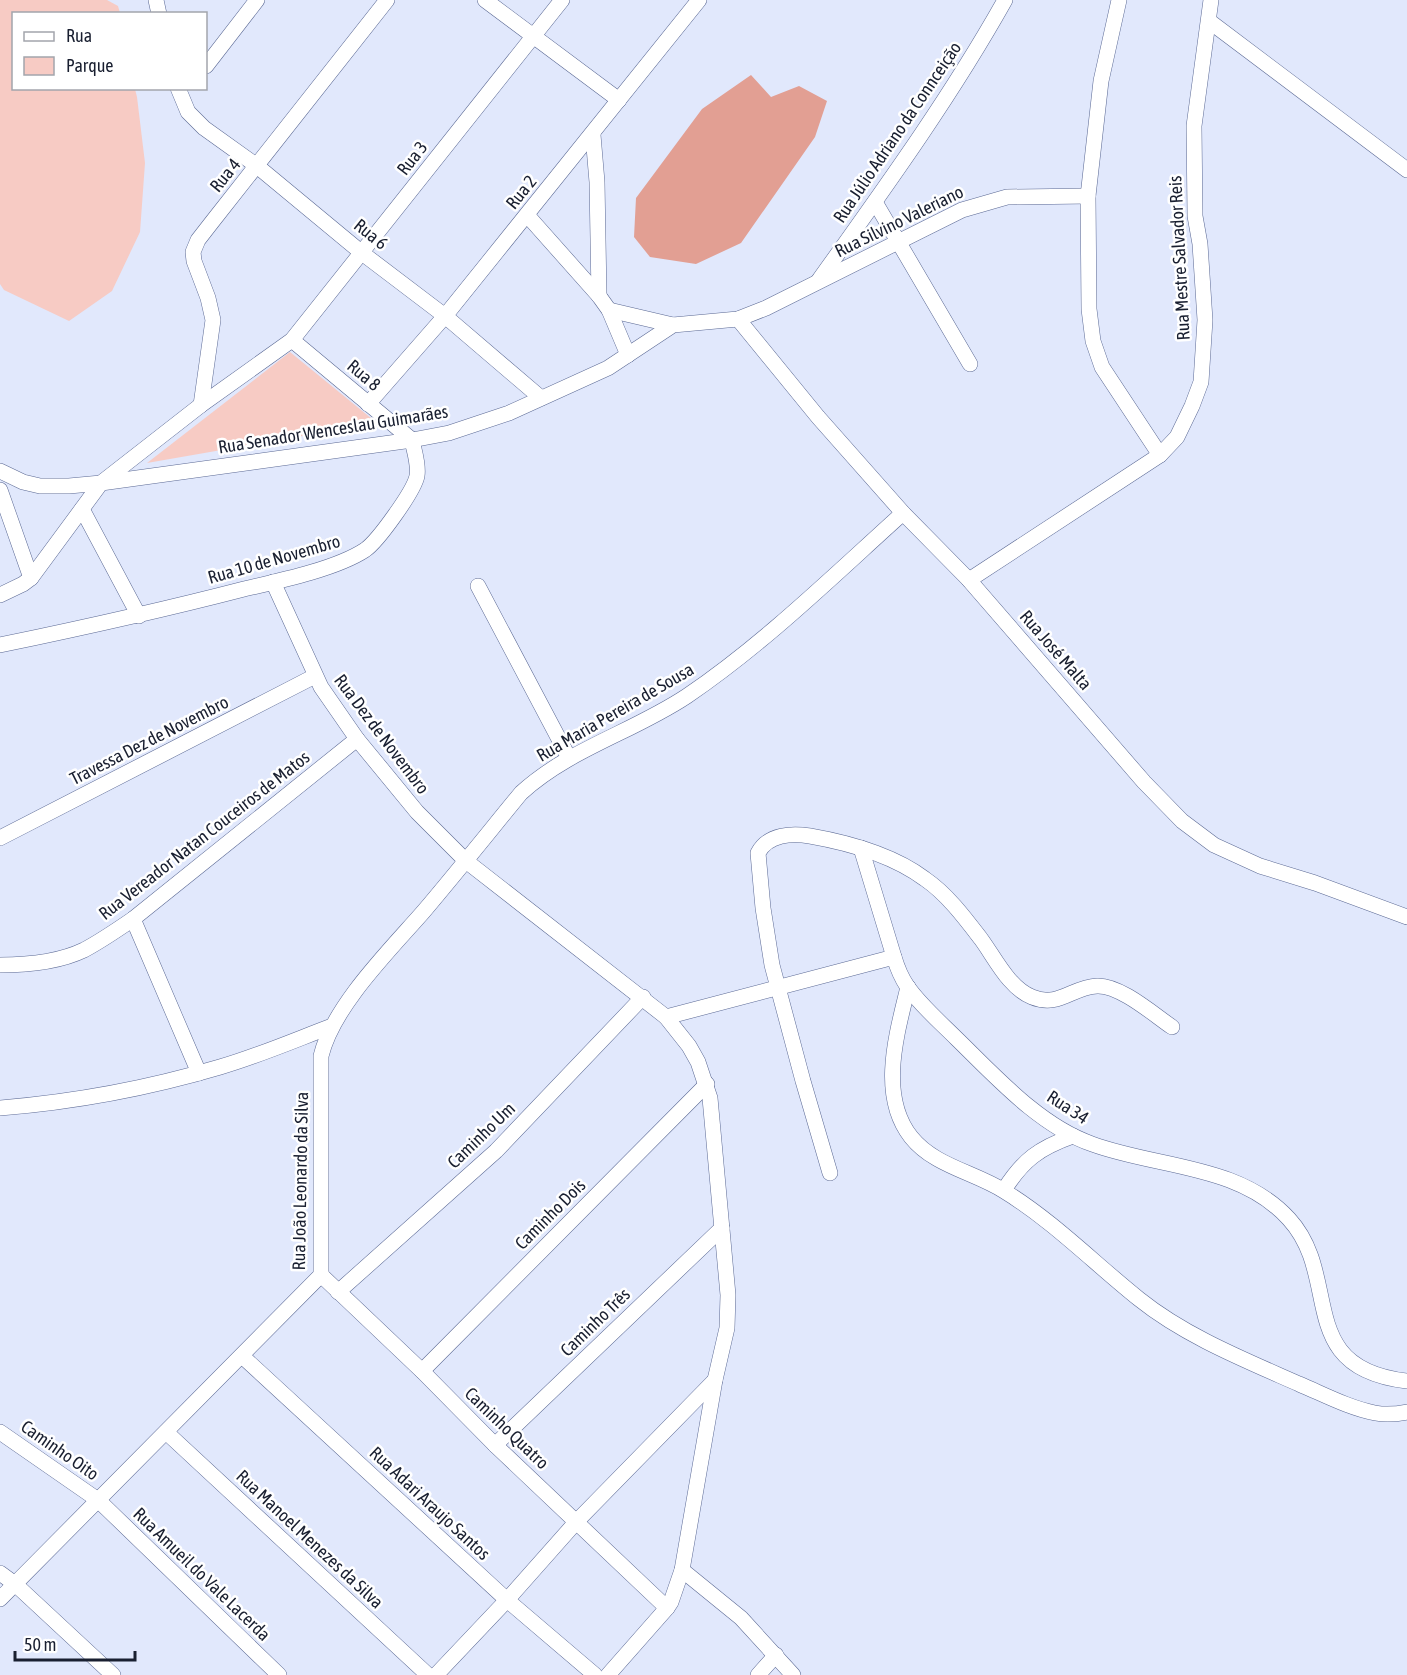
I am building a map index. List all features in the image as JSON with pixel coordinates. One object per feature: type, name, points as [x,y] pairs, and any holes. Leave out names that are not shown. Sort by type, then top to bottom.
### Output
[{"type":"street","points":[[207,65],[257,0]]},
{"type":"street","name":"Rua 4","points":[[201,405],[213,320],[208,298],[194,261],[194,248],[387,0]]},
{"type":"street","points":[[485,0],[620,100]]},
{"type":"street","name":"Rua 3","points":[[101,483],[201,405],[292,340],[562,0]]},
{"type":"street","name":"Rua 2","points":[[368,404],[445,315],[593,135],[699,0]]},
{"type":"street","name":"Rua Júlio Adriano da Connceição","points":[[817,282],[948,96],[1005,0]]},
{"type":"street","points":[[1119,0],[1101,81],[1088,196],[1089,309],[1097,354],[1109,381],[1160,455]]},
{"type":"street","name":"Rua Mestre Salvador Reis","points":[[969,580],[1160,455],[1177,437],[1192,406],[1201,382],[1205,320],[1200,244],[1195,216],[1194,126],[1211,0]]},
{"type":"street","points":[[1209,21],[1407,170]]},
{"type":"street","name":"Rua 6","points":[[182,92],[188,112],[204,128],[257,166],[362,253],[445,315],[541,398]]},
{"type":"street","points":[[593,135],[597,182],[599,296]]},
{"type":"street","name":"Rua Silvino Valeriano","points":[[673,326],[738,319],[766,308],[962,210],[995,199],[1029,196],[1088,196]]},
{"type":"street","points":[[875,202],[970,364]]},
{"type":"street","points":[[527,215],[599,296],[609,310],[628,355]]},
{"type":"street","points":[[609,310],[673,326]]},
{"type":"street","name":"Rua José Malta","points":[[738,319],[818,417],[903,513],[969,580],[1144,782],[1182,821],[1214,845],[1260,866],[1315,883],[1407,917]]},
{"type":"street","name":"Rua Senador Wenceslau Guimarães","points":[[0,471],[23,482],[61,487],[412,440],[449,433],[510,413],[582,381],[673,326]]},
{"type":"street","name":"Rua 8","points":[[292,340],[412,440]]},
{"type":"street","name":"Rua 10 de Novembro","points":[[0,645],[139,616],[342,562],[368,548],[382,533],[416,480],[417,467],[412,440]]},
{"type":"street","points":[[0,595],[23,585],[31,578],[101,483]]},
{"type":"street","points":[[0,490],[31,578]]},
{"type":"street","points":[[82,509],[139,616]]},
{"type":"street","name":"Rua Maria Pereira de Sousa","points":[[466,861],[521,793],[549,770],[653,716],[711,679],[754,646],[903,513]]},
{"type":"street","name":"Rua Dez de Novembro","points":[[273,582],[315,676],[332,705],[417,812],[466,861],[666,1017],[689,1046],[707,1084],[713,1116],[728,1295],[727,1329],[715,1380],[682,1570],[671,1602],[608,1675]]},
{"type":"street","points":[[477,585],[569,758]]},
{"type":"street","name":"Travessa Dez de Novembro","points":[[0,838],[315,676]]},
{"type":"street","name":"Rua Vereador Natan Couceiros de Matos","points":[[0,965],[46,961],[83,950],[133,919],[357,739]]},
{"type":"street","points":[[830,1173],[767,943],[758,853],[761,847],[778,836],[820,838],[861,848],[898,862],[926,879],[946,897],[972,927],[1021,991],[1032,997],[1058,1000],[1084,988],[1099,986],[1113,988],[1172,1027]]},
{"type":"street","name":"Rua 34","points":[[861,848],[894,957],[908,987],[999,1080],[1045,1118],[1073,1136],[1112,1151],[1238,1183],[1275,1206],[1306,1242],[1326,1321],[1343,1352],[1361,1369],[1375,1376],[1407,1381]]},
{"type":"street","name":"Rua João Leonardo da Silva","points":[[0,1599],[321,1275],[321,1056],[325,1039],[358,990],[466,861]]},
{"type":"street","points":[[133,919],[199,1073]]},
{"type":"street","points":[[666,1017],[894,957]]},
{"type":"street","points":[[908,987],[896,1045],[893,1094],[900,1118],[911,1137],[942,1161],[1004,1190],[1057,1229],[1139,1300],[1168,1319],[1217,1346],[1337,1401],[1375,1413],[1407,1412]]},
{"type":"street","name":"Caminho Um","points":[[338,1292],[496,1151],[643,997]]},
{"type":"street","points":[[0,1108],[124,1091],[199,1073],[332,1026]]},
{"type":"street","name":"Caminho Dois","points":[[422,1371],[707,1084]]},
{"type":"street","points":[[1004,1190],[1016,1171],[1032,1155],[1051,1144],[1073,1136]]},
{"type":"street","name":"Caminho Três","points":[[495,1445],[722,1228]]},
{"type":"street","name":"Caminho Quatro","points":[[321,1275],[422,1371],[495,1445],[667,1608]]},
{"type":"street","name":"Rua Adari Araujo Santos","points":[[242,1356],[507,1600],[595,1675]]},
{"type":"street","points":[[436,1675],[577,1521],[715,1380]]},
{"type":"street","name":"Caminho Oito","points":[[0,1432],[98,1500]]},
{"type":"street","name":"Rua Manoel Menezes da Silva","points":[[166,1432],[428,1675]]},
{"type":"street","name":"Rua Amueil do Vale Lacerda","points":[[98,1500],[279,1675]]},
{"type":"street","points":[[682,1570],[741,1618],[793,1675]]},
{"type":"street","points":[[0,1573],[15,1584],[113,1675]]},
{"type":"street","points":[[758,1675],[776,1655]]},
{"type":"green space","points":[[0,0],[107,0],[118,6],[120,12],[12,12],[12,90],[135,90],[145,163],[140,232],[112,291],[69,321],[4,290],[0,284]]},
{"type":"green space","points":[[290,352],[377,423],[147,463]]},
{"type":"shaded area","points":[[751,75],[771,97],[799,86],[827,101],[815,137],[741,243],[696,264],[650,257],[634,237],[636,198],[702,109]]}]
